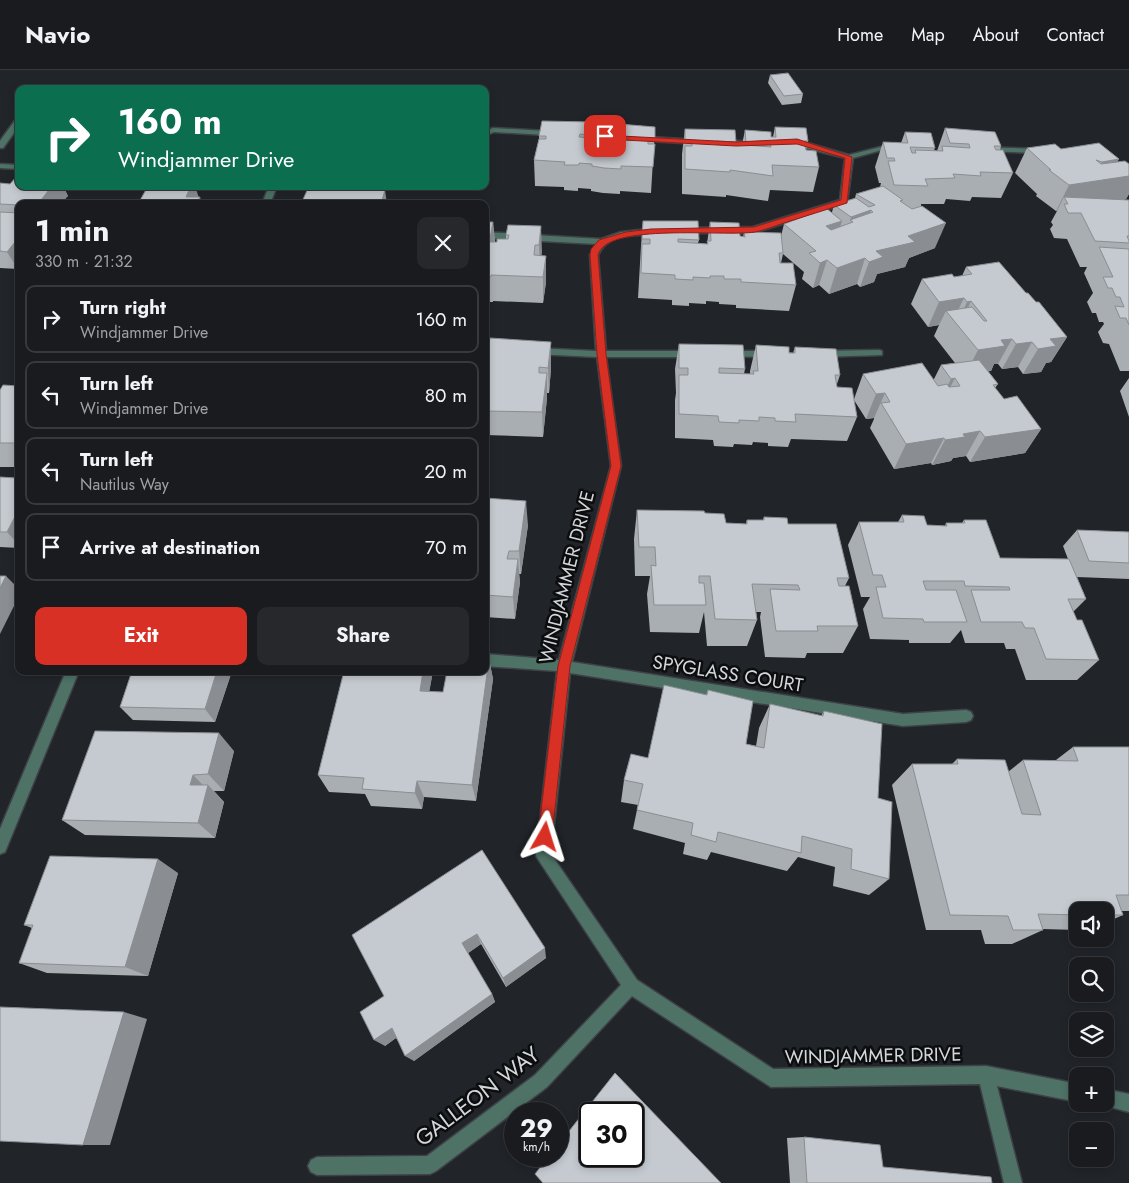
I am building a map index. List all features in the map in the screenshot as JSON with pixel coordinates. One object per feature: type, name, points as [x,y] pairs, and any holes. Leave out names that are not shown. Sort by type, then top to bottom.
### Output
[{"type":"street","points":[[0,146],[15,127]]},
{"type":"street","points":[[489,132],[736,144],[771,143]]},
{"type":"street","points":[[780,142],[797,142],[849,157],[899,145],[909,145]]},
{"type":"street","points":[[977,148],[1046,152]]},
{"type":"street","points":[[489,235],[602,242],[626,234],[651,231],[754,230],[844,201],[849,157]]},
{"type":"street","points":[[0,166],[15,167]]},
{"type":"street","name":"WINDJAMMER DRIVE","points":[[602,242],[595,249],[594,255],[601,354],[616,466],[564,666],[543,856],[631,986],[771,1078],[986,1075],[1069,1091]]},
{"type":"street","points":[[524,351],[601,354],[700,354]]},
{"type":"street","points":[[810,354],[879,353]]},
{"type":"street","points":[[720,354],[780,354]]},
{"type":"street","name":"SPYGLASS COURT","points":[[489,660],[564,666],[903,720],[966,716]]},
{"type":"street","points":[[0,848],[71,675]]},
{"type":"street","name":"GALLEON WAY","points":[[317,1166],[430,1166],[541,1081],[631,986]]},
{"type":"street","points":[[986,1075],[1013,1183]]},
{"type":"street","points":[[1114,1100],[1129,1103]]},
{"type":"building","points":[[788,73],[803,94],[784,96],[770,75]]},
{"type":"building","points":[[542,121],[592,122],[590,135],[580,134],[579,137],[624,141],[624,138],[606,137],[607,123],[655,127],[655,141],[648,141],[648,144],[655,144],[653,167],[621,166],[621,169],[604,168],[592,166],[592,164],[564,165],[565,162],[534,160],[539,139],[546,139],[546,136],[539,136]]},
{"type":"building","points":[[775,127],[806,128],[808,141],[804,141],[806,150],[816,151],[819,167],[772,165],[773,176],[730,170],[730,172],[685,169],[685,146],[692,146],[692,141],[685,141],[685,129],[735,130],[736,142],[716,141],[717,143],[771,147],[770,143],[746,142],[745,130],[771,132],[771,137],[776,137]]},
{"type":"building","points":[[945,128],[995,132],[1001,146],[994,146],[996,150],[1003,150],[1013,173],[980,172],[981,176],[953,174],[955,178],[925,179],[928,186],[894,185],[888,161],[895,161],[894,158],[887,158],[883,142],[908,143],[905,132],[931,133],[935,148],[910,147],[912,153],[916,153],[915,150],[943,151],[942,146],[970,148],[969,144],[950,143]]},
{"type":"building","points":[[1099,143],[1119,159],[1102,162],[1096,160],[1101,164],[1125,161],[1129,164],[1129,176],[1069,185],[1049,170],[1051,170],[1027,148],[1055,144],[1061,149]]},
{"type":"building","points":[[15,178],[15,190],[49,190],[41,200],[15,200],[15,205],[0,204],[0,183],[10,184]]},
{"type":"building","points":[[883,186],[912,209],[922,206],[946,223],[908,236],[915,242],[876,251],[883,257],[869,262],[865,258],[837,268],[827,260],[820,263],[809,253],[816,251],[784,224],[826,208],[842,221],[826,226],[831,230],[853,222],[850,220],[873,212],[871,210],[851,217],[834,205],[856,198],[869,207],[875,205],[856,194]]},
{"type":"building","points":[[146,190],[189,190],[186,197],[200,197],[198,200],[140,200]]},
{"type":"building","points":[[307,190],[385,190],[382,200],[303,200]]},
{"type":"building","points":[[1064,197],[1129,200],[1129,236],[1127,236],[1129,243],[1095,241],[1081,213],[1068,213],[1064,204],[1068,204]]},
{"type":"building","points":[[0,212],[15,213],[15,242],[7,252],[0,251]]},
{"type":"building","points":[[643,221],[698,221],[699,240],[678,239],[678,242],[708,244],[707,241],[711,241],[710,222],[739,223],[740,236],[745,237],[744,232],[781,233],[783,253],[779,253],[780,263],[793,263],[796,285],[741,282],[741,279],[724,279],[724,276],[710,276],[710,278],[693,277],[693,280],[675,279],[675,275],[641,273],[642,244],[650,244],[650,239],[642,239]]},
{"type":"building","points":[[489,222],[493,222],[490,239]]},
{"type":"building","points":[[508,225],[541,226],[539,245],[535,245],[534,255],[546,256],[543,277],[491,275],[489,277],[489,242],[497,242],[497,239],[508,239],[509,235],[506,235]]},
{"type":"building","points":[[1099,247],[1129,249],[1129,325],[1126,318],[1120,318],[1115,306],[1124,307],[1120,297],[1116,297],[1112,288],[1108,288],[1103,277],[1113,277]]},
{"type":"building","points":[[999,262],[1026,293],[1036,302],[1039,302],[1067,337],[1050,339],[1056,346],[1038,349],[1032,342],[1016,344],[1012,339],[1001,340],[1005,346],[978,350],[946,311],[972,307],[984,321],[987,321],[971,301],[967,302],[964,298],[939,302],[922,279],[952,274],[954,277],[972,274],[966,267]]},
{"type":"building","points":[[490,338],[551,342],[548,368],[539,367],[539,373],[547,373],[542,412],[489,411]]},
{"type":"building","points":[[679,344],[743,345],[745,369],[719,368],[719,373],[754,374],[753,371],[758,371],[756,345],[789,347],[789,353],[795,353],[795,347],[836,349],[840,375],[835,375],[837,387],[852,388],[857,417],[795,414],[796,422],[775,421],[775,418],[759,417],[759,421],[739,420],[739,423],[719,422],[718,416],[679,414],[679,375],[688,375],[688,368],[679,368]]},
{"type":"building","points":[[979,360],[998,384],[993,385],[1004,399],[1017,396],[1041,429],[985,437],[980,431],[963,434],[965,437],[906,444],[881,403],[890,402],[885,393],[876,394],[863,374],[922,363],[938,386],[947,384],[949,387],[960,386],[955,378],[951,379],[941,365]]},
{"type":"building","points":[[3,385],[15,386],[15,443],[0,443],[0,390]]},
{"type":"building","points":[[0,477],[15,478],[15,517],[7,532],[0,532]]},
{"type":"building","points":[[489,498],[526,501],[519,551],[509,551],[507,559],[518,559],[513,597],[489,595]]},
{"type":"building","points":[[637,510],[704,511],[705,513],[724,514],[726,523],[747,524],[747,520],[764,520],[764,517],[787,518],[788,524],[836,524],[849,578],[837,578],[839,586],[849,586],[858,626],[817,626],[818,631],[776,631],[770,589],[800,590],[798,585],[752,584],[757,620],[715,619],[710,576],[699,576],[699,583],[704,583],[706,605],[654,605],[651,565],[656,566],[655,547],[639,547]]},
{"type":"building","points":[[902,515],[924,516],[927,525],[947,526],[946,523],[965,523],[964,520],[986,520],[1000,558],[1069,559],[1086,599],[1068,599],[1077,620],[1082,620],[1099,660],[1046,659],[1034,628],[1025,628],[1022,622],[981,622],[971,590],[1010,590],[1009,587],[965,586],[964,581],[923,581],[926,590],[956,590],[967,622],[924,622],[923,619],[883,618],[876,587],[886,587],[882,575],[873,575],[859,522],[904,522]]},
{"type":"building","points":[[1077,530],[1129,532],[1129,563],[1089,561]]},
{"type":"building","points":[[0,576],[6,576],[0,588]]},
{"type":"building","points":[[131,675],[216,675],[205,709],[120,707]]},
{"type":"building","points":[[343,675],[422,675],[420,691],[443,692],[446,675],[487,675],[472,785],[417,781],[415,793],[362,789],[364,778],[318,775]]},
{"type":"building","points":[[664,685],[707,695],[708,690],[753,701],[746,744],[764,748],[770,704],[823,716],[824,711],[882,724],[878,798],[892,802],[889,879],[851,869],[852,849],[802,836],[801,853],[718,832],[716,842],[691,835],[693,823],[637,810],[643,784],[624,780],[631,754],[648,758]]},
{"type":"building","points":[[95,731],[219,733],[208,774],[193,775],[190,785],[208,785],[198,823],[62,820]]},
{"type":"building","points":[[1073,747],[1129,747],[1129,895],[1116,895],[1123,915],[1114,915],[1114,902],[1069,902],[1069,915],[1038,914],[1043,930],[1013,930],[1008,916],[950,915],[912,764],[958,764],[957,759],[1005,760],[1022,814],[1041,815],[1023,760],[1078,761]]},
{"type":"building","points":[[482,850],[545,948],[503,978],[477,934],[462,943],[492,994],[405,1056],[392,1028],[374,1040],[360,1012],[384,996],[352,935]]},
{"type":"building","points":[[50,856],[158,859],[125,967],[19,963],[33,925],[24,925]]},
{"type":"building","points":[[0,1007],[124,1012],[83,1145],[0,1141]]},
{"type":"building","points":[[615,1073],[643,1102],[592,1102]]},
{"type":"building","points":[[644,1103],[721,1183],[543,1183],[535,1174],[540,1167],[569,1167],[569,1131],[579,1118],[579,1167],[644,1167]]},
{"type":"building","points":[[804,1137],[880,1145],[883,1167],[991,1177],[992,1183],[807,1183]]},
{"type":"route","points":[[545,837],[564,666],[616,466],[601,354],[595,249],[602,242],[612,237],[651,231],[754,230],[844,201],[849,157],[797,142],[736,144],[605,136]]}]
